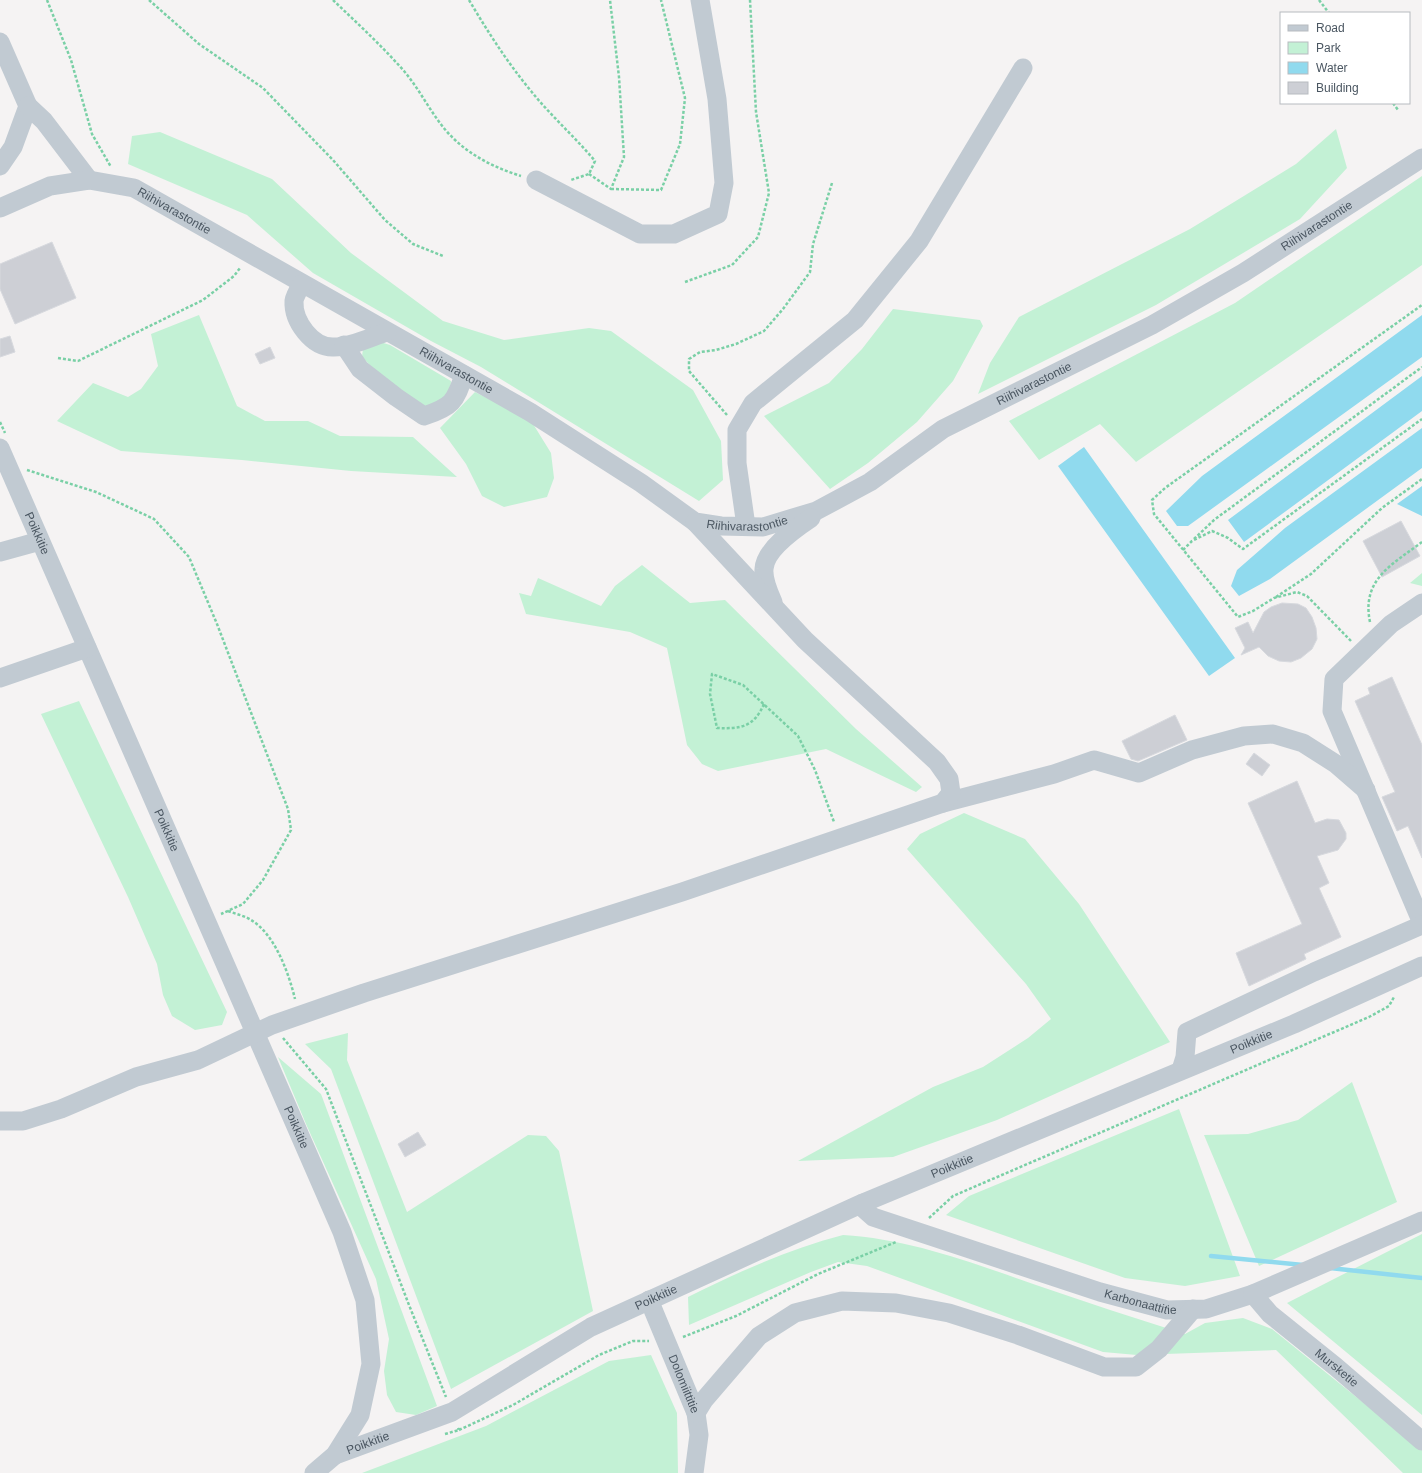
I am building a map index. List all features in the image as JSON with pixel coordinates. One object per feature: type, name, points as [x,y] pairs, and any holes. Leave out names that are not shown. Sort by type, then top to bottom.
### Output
[{"type":"street","points":[[536,180],[640,234],[674,234],[718,214],[724,183],[724,175],[717,99],[700,0]]},
{"type":"street","points":[[0,42],[28,106],[44,121],[89,180]]},
{"type":"street","points":[[746,526],[737,463],[737,430],[753,403],[854,320],[919,241],[1023,68]]},
{"type":"street","points":[[0,166],[13,147],[28,106]]},
{"type":"street","name":"Riihivarastontie","points":[[0,208],[50,186],[89,180],[134,188],[530,412],[641,483],[696,522],[721,526],[763,526],[816,511],[870,482],[943,429],[1152,325],[1244,273],[1422,158]]},
{"type":"street","points":[[302,284],[294,299],[295,316],[306,334],[319,342],[333,348],[387,332]]},
{"type":"street","points":[[344,345],[360,369],[396,398],[424,416],[440,411],[450,404],[458,391],[464,375]]},
{"type":"street","name":"Poikkitie","points":[[3,455],[342,1232],[365,1300],[371,1364],[360,1415],[335,1454]]},
{"type":"street","points":[[778,612],[768,591],[764,569],[773,547],[837,500]]},
{"type":"street","points":[[696,522],[805,640],[937,762],[949,779],[951,793],[943,803]]},
{"type":"street","points":[[0,552],[40,541]]},
{"type":"street","points":[[1181,1070],[1185,1057],[1187,1032],[1314,972],[1422,924],[1332,712],[1334,679],[1391,624],[1422,603]]},
{"type":"street","points":[[0,678],[87,648]]},
{"type":"street","points":[[0,1121],[23,1121],[61,1109],[136,1077],[198,1060],[255,1032],[297,1016],[682,892],[943,803],[1054,774],[1094,760],[1139,773],[1192,750],[1244,736],[1273,734],[1303,743],[1336,764],[1366,790]]},
{"type":"street","name":"Poikkitie","points":[[335,1454],[452,1412],[591,1327],[863,1203],[1294,1024],[1422,966]]},
{"type":"street","name":"Karbonaattitie","points":[[863,1203],[864,1209],[873,1217],[1100,1292],[1167,1310],[1206,1309],[1253,1294],[1422,1221]]},
{"type":"street","name":"Mursketie","points":[[1253,1294],[1270,1314],[1336,1367],[1422,1441]]},
{"type":"street","name":"Dolomiittitie","points":[[649,1300],[667,1340],[696,1413],[699,1435],[694,1473]]},
{"type":"street","points":[[696,1413],[704,1400],[759,1336],[795,1313],[842,1301],[896,1303],[949,1313],[1018,1335],[1104,1368],[1136,1367],[1159,1349],[1193,1310]]},
{"type":"street","points":[[314,1473],[335,1454]]},
{"type":"path","points":[[47,0],[71,60],[92,134],[113,170]]},
{"type":"path","points":[[149,0],[199,44],[263,88],[332,160],[385,220],[413,244],[443,256]]},
{"type":"path","points":[[333,0],[369,34],[404,72],[451,136],[476,156],[504,171],[536,180]]},
{"type":"path","points":[[469,0],[496,47],[532,93],[579,141],[596,161],[589,174],[570,180]]},
{"type":"path","points":[[610,0],[619,77],[624,157],[611,189]]},
{"type":"path","points":[[589,174],[611,189],[661,190],[680,144],[685,98],[661,0]]},
{"type":"path","points":[[684,282],[732,265],[758,237],[769,193],[756,112],[750,0]]},
{"type":"path","points":[[1319,0],[1328,12]]},
{"type":"path","points":[[1394,104],[1398,110]]},
{"type":"path","points":[[737,430],[725,412],[689,372],[689,359],[700,352],[716,350],[736,344],[764,331],[783,309],[810,272],[813,244],[832,183]]},
{"type":"path","points":[[58,358],[78,361],[203,300],[234,276],[250,254]]},
{"type":"path","points":[[1422,305],[1165,488],[1152,500],[1154,514],[1238,617],[1253,611],[1311,574],[1382,508],[1422,479]]},
{"type":"path","points":[[1183,550],[1214,520],[1422,367]]},
{"type":"path","points":[[1192,541],[1212,531],[1228,538],[1243,549],[1422,419]]},
{"type":"path","points":[[3,455],[96,492],[154,519],[189,557],[217,624],[288,809],[291,830],[263,880],[243,904],[207,922]]},
{"type":"path","points":[[1368,646],[1367,608],[1371,588],[1384,572],[1422,542]]},
{"type":"path","points":[[1274,598],[1297,592],[1307,596],[1368,646]]},
{"type":"path","points":[[764,704],[758,717],[739,729],[718,728],[710,694],[712,674],[743,685],[764,704],[798,736],[815,770],[840,838]]},
{"type":"path","points":[[228,911],[252,920],[272,942],[290,977],[297,1016]]},
{"type":"path","points":[[459,1430],[513,1405],[599,1355],[633,1341],[677,1339],[736,1316],[818,1274],[893,1244],[935,1213],[953,1196],[1369,1017],[1389,1006],[1396,994],[1391,980]]},
{"type":"green space","points":[[1336,129],[1347,168],[1300,219],[1156,305],[978,394],[990,363],[1019,317],[1190,229],[1296,164]]},
{"type":"green space","points":[[160,132],[272,179],[351,253],[443,321],[504,340],[589,328],[611,331],[693,390],[721,441],[723,480],[699,501],[481,367],[431,341],[313,273],[247,215],[128,164],[132,136]]},
{"type":"green space","points":[[1422,176],[1422,265],[1136,462],[1100,424],[1039,460],[1009,421],[1235,303]]},
{"type":"green space","points":[[893,309],[980,320],[983,326],[953,381],[917,422],[868,463],[830,489],[764,416],[829,383],[862,349]]},
{"type":"green space","points":[[199,315],[237,406],[265,421],[308,421],[340,436],[413,437],[457,477],[351,471],[242,460],[121,451],[57,421],[93,383],[128,397],[141,389],[158,366],[151,334]]},
{"type":"green space","points":[[377,341],[390,345],[451,381],[450,397],[430,408],[411,399],[393,387],[362,357],[363,348]]},
{"type":"green space","points":[[475,392],[530,419],[551,453],[554,478],[547,497],[504,507],[482,496],[466,464],[440,428]]},
{"type":"green space","points":[[642,565],[690,603],[725,600],[856,729],[922,787],[916,792],[826,749],[718,771],[702,764],[687,745],[667,648],[630,632],[526,614],[519,593],[531,596],[538,578],[601,606],[615,586]]},
{"type":"green space","points":[[1422,573],[1422,586],[1410,583]]},
{"type":"green space","points":[[79,701],[227,1012],[222,1025],[195,1030],[172,1016],[163,995],[157,964],[128,897],[41,714]]},
{"type":"green space","points":[[964,813],[1025,839],[1079,904],[1170,1042],[997,1120],[893,1157],[798,1161],[933,1087],[983,1067],[1028,1038],[1051,1019],[1026,984],[907,849],[920,834]]},
{"type":"green space","points":[[348,1033],[347,1060],[407,1212],[528,1135],[546,1136],[559,1151],[593,1311],[451,1389],[331,1069],[305,1044]]},
{"type":"green space","points":[[278,1057],[321,1094],[437,1406],[416,1415],[396,1412],[387,1395],[384,1371],[389,1339],[376,1279],[306,1124]]},
{"type":"green space","points":[[1352,1082],[1397,1202],[1259,1266],[1204,1135],[1248,1134],[1298,1120]]},
{"type":"green space","points":[[1179,1109],[1240,1276],[1185,1286],[1125,1278],[946,1215],[969,1196]]},
{"type":"green space","points":[[1422,1234],[1422,1415],[1287,1303]]},
{"type":"green space","points":[[843,1235],[893,1241],[941,1253],[1185,1334],[1205,1323],[1243,1318],[1272,1329],[1422,1450],[1422,1473],[1403,1473],[1276,1350],[1137,1355],[1103,1352],[867,1266],[838,1262],[811,1272],[689,1325],[688,1297],[783,1254]]},
{"type":"green space","points":[[651,1355],[677,1413],[678,1473],[362,1473],[486,1426],[609,1361]]},
{"type":"water","points":[[1422,315],[1422,357],[1188,526],[1177,526],[1166,511],[1202,476]]},
{"type":"water","points":[[1422,376],[1422,411],[1244,542],[1228,520]]},
{"type":"water","points":[[1422,428],[1422,468],[1270,579],[1239,596],[1231,586],[1237,570],[1285,528]]},
{"type":"water","points":[[1084,447],[1235,658],[1209,676],[1058,466]]},
{"type":"water","points":[[1422,486],[1422,516],[1397,504]]},
{"type":"building","points":[[52,242],[76,298],[15,324],[0,289],[0,264]]},
{"type":"building","points":[[10,336],[15,352],[0,357],[0,339]]},
{"type":"building","points":[[270,347],[275,358],[260,364],[255,354]]},
{"type":"building","points":[[1401,521],[1420,556],[1382,577],[1363,541]]},
{"type":"building","points":[[1282,603],[1298,604],[1306,608],[1312,617],[1316,628],[1317,639],[1312,649],[1301,658],[1291,662],[1279,661],[1268,656],[1259,647],[1241,655],[1245,648],[1235,628],[1248,622],[1253,633],[1264,612],[1271,607]]},
{"type":"building","points":[[1392,677],[1422,745],[1422,858],[1408,826],[1397,831],[1382,797],[1395,792],[1355,701],[1370,694],[1368,688]]},
{"type":"building","points":[[1175,715],[1187,740],[1138,761],[1131,759],[1122,741]]},
{"type":"building","points":[[1254,753],[1270,765],[1262,776],[1246,764]]},
{"type":"building","points":[[1297,781],[1315,823],[1327,819],[1339,820],[1346,833],[1346,839],[1338,850],[1317,856],[1329,883],[1319,888],[1341,937],[1304,954],[1306,959],[1249,986],[1236,953],[1302,924],[1248,803]]},
{"type":"building","points":[[418,1132],[426,1145],[405,1157],[398,1144]]},
{"type":"waterway","points":[[1211,1256],[1303,1265]]},
{"type":"waterway","points":[[1330,1268],[1422,1278]]}]
